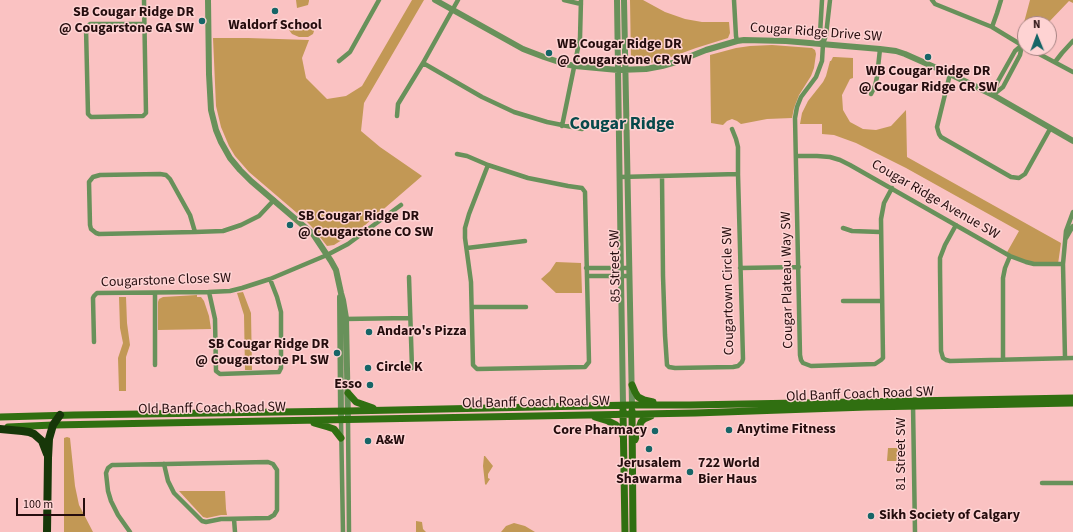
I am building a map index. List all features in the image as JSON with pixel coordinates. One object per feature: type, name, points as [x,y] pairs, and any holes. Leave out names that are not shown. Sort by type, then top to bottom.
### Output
[{"type":"highway","points":[[47,532],[49,439],[53,425],[60,415]]},
{"type":"highway","points":[[0,428],[34,434],[42,441],[46,448],[48,458]]},
{"type":"main road","points":[[632,385],[634,392],[641,398],[649,401],[675,405]]},
{"type":"main road","points":[[348,393],[356,402],[381,410]]},
{"type":"main road","name":"Old Banff Coach Road SW","points":[[0,428],[53,425],[632,415],[1073,398]]},
{"type":"main road","name":"Old Banff Coach Road SW","points":[[0,418],[60,415],[623,405],[1073,403]]},
{"type":"main road","name":"85 Street SW","points":[[623,405],[625,532]]},
{"type":"main road","name":"85 Street SW","points":[[632,405],[633,532]]},
{"type":"main road","points":[[632,450],[641,422],[646,418],[658,414]]},
{"type":"main road","points":[[580,415],[599,418],[612,423],[622,432],[623,440]]},
{"type":"main road","points":[[300,421],[332,428],[336,430],[341,438]]},
{"type":"street","points":[[144,0],[146,112],[143,116],[91,117],[88,114],[86,28],[90,24],[144,24]]},
{"type":"street","points":[[208,0],[211,110],[221,142],[230,158],[240,170],[312,234],[336,270],[343,300],[344,420],[349,469],[349,532]]},
{"type":"street","points":[[339,61],[350,52],[379,0]]},
{"type":"street","name":"Cougar Ridge Drive SW","points":[[435,0],[523,49],[565,64],[575,66],[618,70],[646,69],[676,62],[706,50],[737,41],[775,40],[880,49],[905,54],[993,95],[1073,142]]},
{"type":"street","points":[[397,116],[398,104],[458,0]]},
{"type":"street","points":[[562,126],[581,30],[581,2],[564,0]]},
{"type":"street","name":"85 Street SW","points":[[617,0],[623,405]]},
{"type":"street","name":"85 Street SW","points":[[624,0],[632,405]]},
{"type":"street","points":[[734,0],[737,41]]},
{"type":"street","points":[[822,0],[820,34],[823,44]]},
{"type":"street","points":[[823,44],[826,35],[830,0]]},
{"type":"street","points":[[932,0],[935,4],[992,27],[1017,42]]},
{"type":"street","points":[[992,27],[1001,0]]},
{"type":"street","points":[[1056,62],[1073,41]]},
{"type":"street","name":"Cougar Plateau Way SW","points":[[823,44],[822,61],[819,70],[816,77],[801,97],[795,118],[800,355],[803,363],[807,365],[876,364],[881,360],[883,355],[880,232],[882,210],[892,188]]},
{"type":"street","points":[[871,94],[877,77],[880,49]]},
{"type":"street","points":[[993,95],[997,83],[1017,50]]},
{"type":"street","points":[[993,95],[1003,87],[1019,56]]},
{"type":"street","points":[[1044,56],[1073,72]]},
{"type":"street","points":[[422,63],[499,105],[533,118],[562,126],[582,129]]},
{"type":"street","points":[[950,74],[937,127],[938,134],[1011,177],[1019,178],[1025,174],[1050,129]]},
{"type":"street","name":"Cougartown Circle SW","points":[[662,176],[665,335],[667,365],[675,368],[738,366],[743,359],[738,147],[732,129]]},
{"type":"street","points":[[457,154],[467,156],[488,165],[535,180],[582,188],[585,192],[589,362],[585,367],[477,369],[473,365],[471,274],[465,238],[465,228],[488,165]]},
{"type":"street","name":"Cougar Ridge Avenue SW","points":[[796,156],[823,156],[840,160],[1010,256],[1034,264],[1063,264]]},
{"type":"street","points":[[195,232],[190,215],[170,179],[166,175],[100,174],[93,176],[90,182],[90,225],[91,229],[99,234],[195,232],[223,231],[241,225],[259,216],[274,200]]},
{"type":"street","points":[[620,177],[738,174]]},
{"type":"street","name":"Cougarstone Close SW","points":[[94,342],[93,298],[97,293],[208,292],[236,289],[270,278],[327,255],[348,244],[401,205]]},
{"type":"street","points":[[1065,358],[1063,264],[1068,224],[1073,212]]},
{"type":"street","points":[[956,225],[940,258],[943,358],[950,361],[1073,358]]},
{"type":"street","points":[[1066,240],[1073,226]]},
{"type":"street","points":[[843,228],[852,231],[880,232]]},
{"type":"street","points":[[467,248],[525,241]]},
{"type":"street","points":[[1003,359],[1003,278],[1010,256]]},
{"type":"street","points":[[740,268],[799,267]]},
{"type":"street","points":[[586,268],[629,268]]},
{"type":"street","points":[[587,276],[629,276]]},
{"type":"street","points":[[409,277],[412,368]]},
{"type":"street","points":[[208,292],[215,319],[216,371],[220,374],[279,372],[281,368],[281,312],[270,278]]},
{"type":"street","points":[[155,293],[155,365]]},
{"type":"street","points":[[843,301],[882,301]]},
{"type":"street","points":[[472,307],[526,307]]},
{"type":"street","points":[[343,318],[410,318]]},
{"type":"street","points":[[343,353],[348,393],[344,411]]},
{"type":"street","name":"81 Street SW","points":[[913,403],[915,532]]},
{"type":"street","points":[[343,532],[341,438],[344,420]]},
{"type":"street","points":[[130,532],[118,515],[111,501],[108,490],[106,473],[108,468],[112,465],[115,465],[164,464],[268,462],[273,464],[277,470],[278,507],[276,512],[269,518],[234,518],[206,522],[199,519],[174,493],[166,476],[164,464]]},
{"type":"street","points":[[342,469],[349,469]]},
{"type":"street","points":[[1042,484],[1073,483]]},
{"type":"street","points":[[343,515],[349,514]]},
{"type":"street","points":[[234,518],[235,532]]},
{"type":"shaded area","points":[[296,0],[309,1],[308,5],[297,8]]},
{"type":"shaded area","points":[[412,0],[424,0],[364,103],[361,131],[380,147],[422,176],[364,226],[334,245],[327,246],[304,219],[249,172],[235,156],[229,146],[221,127],[216,106],[213,38],[309,40],[302,58],[306,78],[327,99],[346,96],[362,86]]},
{"type":"shaded area","points":[[630,0],[643,0],[665,12],[685,19],[702,22],[729,22],[730,33],[728,38],[663,60],[640,65],[634,64],[631,61]]},
{"type":"shaded area","points":[[1030,0],[1073,0],[1073,3],[1069,1],[1055,16],[1026,16]]},
{"type":"shaded area","points":[[296,21],[302,21],[305,27],[311,26],[314,31],[313,34],[308,37],[299,37],[292,34],[289,27]]},
{"type":"shaded area","points":[[772,45],[812,48],[815,50],[816,54],[814,68],[811,76],[799,95],[792,118],[767,119],[741,124],[732,119],[723,125],[711,123],[710,55],[736,48]]},
{"type":"shaded area","points":[[833,57],[853,58],[853,78],[850,79],[842,95],[843,110],[850,122],[863,129],[876,130],[891,126],[906,110],[907,157],[1061,243],[1058,264],[1054,266],[1039,266],[1006,254],[1019,231],[906,168],[856,143],[834,135],[822,134],[822,124],[800,124],[802,113],[808,101],[823,82],[830,61]]},
{"type":"shaded area","points":[[556,262],[581,263],[582,293],[556,293],[541,279],[550,271]]},
{"type":"shaded area","points":[[243,292],[251,313],[252,370],[245,370],[244,315],[237,293]]},
{"type":"shaded area","points":[[197,295],[197,297],[201,297],[204,301],[209,316],[211,329],[158,330],[159,299],[163,297]]},
{"type":"shaded area","points":[[119,297],[126,297],[130,345],[126,357],[126,391],[119,391],[118,358],[123,343],[120,328]]},
{"type":"shaded area","points":[[64,438],[70,438],[75,486],[79,505],[93,532],[64,532]]},
{"type":"shaded area","points":[[888,448],[900,448],[899,461],[887,461]]},
{"type":"shaded area","points":[[484,456],[493,466],[488,474],[488,478],[490,479],[486,485],[483,466]]},
{"type":"shaded area","points":[[179,491],[225,491],[227,515],[207,518],[203,517]]},
{"type":"shaded area","points":[[416,521],[422,522],[423,529],[426,532],[416,532]]},
{"type":"shaded area","points":[[514,523],[525,526],[535,532],[501,532],[506,526]]},
{"type":"place","name":"Waldorf School","points":[[275,11]]},
{"type":"place","name":"SB Cougar Ridge DR @ Cougarstone GA SW","points":[[202,21]]},
{"type":"place","name":"WB Cougar Ridge DR @ Cougarstone CR SW","points":[[549,53]]},
{"type":"place","name":"WB Cougar Ridge DR @ Cougar Ridge CR SW","points":[[928,57]]},
{"type":"place","name":"SB Cougar Ridge DR @ Cougarstone CO SW","points":[[290,225]]},
{"type":"place","name":"Andaro's Pizza","points":[[369,332]]},
{"type":"place","name":"SB Cougar Ridge DR @ Cougarstone PL SW","points":[[337,353]]},
{"type":"place","name":"Circle K","points":[[368,368]]},
{"type":"place","name":"Esso","points":[[370,385]]},
{"type":"place","name":"Anytime Fitness","points":[[729,430]]},
{"type":"place","name":"Core Pharmacy","points":[[655,431]]},
{"type":"place","name":"A&W","points":[[368,441]]},
{"type":"place","name":"Jerusalem Shawarma","points":[[649,449]]},
{"type":"place","name":"722 World Bier Haus","points":[[690,472]]},
{"type":"place","name":"Sikh Society of Calgary","points":[[871,516]]},
{"type":"district","name":"Cougar Ridge","points":[[622,125]]}]
